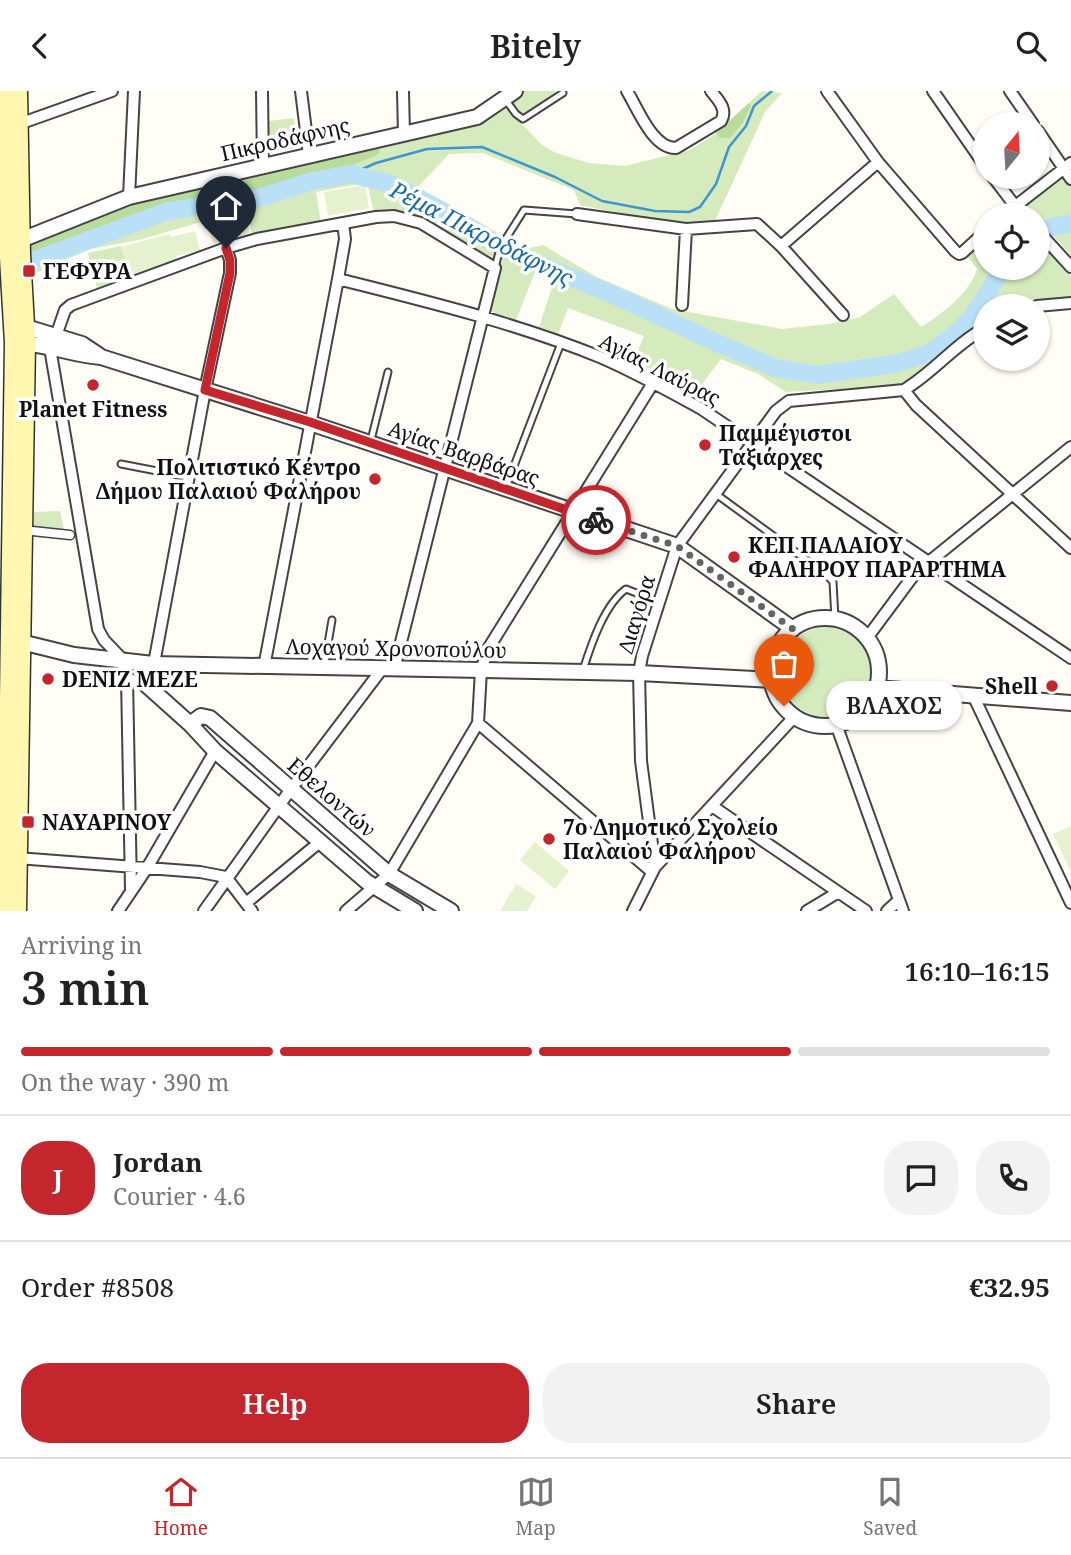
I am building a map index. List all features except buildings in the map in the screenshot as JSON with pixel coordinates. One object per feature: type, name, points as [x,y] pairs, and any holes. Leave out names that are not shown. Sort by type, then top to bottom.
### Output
[{"type":"main road","points":[[5,91],[10,250],[17,283],[5,512],[10,640],[5,911]]},
{"type":"main road","points":[[10,250],[6,131],[19,91]]},
{"type":"main road","points":[[16,338],[23,530],[10,640],[3,806],[7,855],[18,911]]},
{"type":"street","points":[[6,131],[112,91]]},
{"type":"street","points":[[130,197],[134,91]]},
{"type":"street","points":[[262,91],[263,165]]},
{"type":"street","points":[[301,91],[309,155]]},
{"type":"street","points":[[403,91],[404,134]]},
{"type":"street","points":[[627,91],[657,141],[669,148],[676,148],[721,121],[723,109],[712,91]]},
{"type":"street","points":[[827,91],[878,162],[959,254],[973,242]]},
{"type":"street","points":[[933,91],[973,149]]},
{"type":"street","points":[[1010,91],[1025,112]]},
{"type":"street","name":"Πικροδάφνης","points":[[10,250],[130,197],[477,117],[510,95]]},
{"type":"street","points":[[1050,145],[1067,165],[1071,179]]},
{"type":"street","points":[[781,246],[878,162]]},
{"type":"street","points":[[1017,203],[1067,165]]},
{"type":"street","points":[[577,214],[686,229],[757,224],[781,246],[843,315]]},
{"type":"street","points":[[135,679],[122,670],[123,660],[104,640],[98,629],[53,342],[61,318],[71,305],[257,239],[376,217],[407,219],[428,227],[495,268],[445,468],[388,669],[291,789],[204,911]]},
{"type":"street","points":[[264,667],[338,279],[345,239],[343,223]]},
{"type":"street","points":[[682,305],[686,229]]},
{"type":"street","points":[[1050,244],[1071,267]]},
{"type":"street","points":[[135,679],[151,674],[230,273],[226,248]]},
{"type":"street","name":"Αγίας Λαύρας","points":[[338,279],[561,342],[600,357],[653,383],[700,408],[754,443],[1071,658]]},
{"type":"street","points":[[1050,305],[1071,303]]},
{"type":"street","points":[[973,336],[904,390],[916,405],[1071,548]]},
{"type":"street","name":"Αγίας Βαρβάρας","points":[[16,338],[82,344],[101,357],[310,422],[677,546],[793,629]]},
{"type":"street","points":[[346,911],[388,874],[478,723],[481,670],[488,649],[653,383]]},
{"type":"street","name":"Διαγόρα","points":[[654,869],[641,761],[639,673],[677,546],[776,411],[789,401],[904,390]]},
{"type":"street","points":[[867,638],[919,568],[1071,447]]},
{"type":"street","points":[[23,530],[70,535]]},
{"type":"street","points":[[835,619],[855,627],[867,638],[878,661],[876,688],[869,703],[858,714],[836,724],[818,725],[795,716],[784,706],[776,694],[772,680],[772,660],[775,651],[793,629],[810,620],[835,619]]},
{"type":"street","name":"Λοχαγού Χρονοπούλου","points":[[10,640],[74,655],[153,664],[639,673],[772,680]]},
{"type":"street","points":[[131,889],[135,679]]},
{"type":"street","name":"Εθελοντών","points":[[135,679],[190,724],[215,751],[374,887],[415,911]]},
{"type":"street","points":[[876,688],[1071,703]]},
{"type":"street","points":[[973,695],[1071,903]]},
{"type":"street","name":"Εθελοντών","points":[[190,724],[201,716],[211,718],[388,874],[450,911]]},
{"type":"street","points":[[633,911],[654,869],[795,716]]},
{"type":"street","points":[[478,723],[654,869]]},
{"type":"street","points":[[836,724],[901,906],[887,911]]},
{"type":"street","points":[[118,911],[147,868],[215,751]]},
{"type":"street","points":[[712,806],[866,911]]},
{"type":"street","points":[[7,855],[201,871],[226,877],[249,907],[321,841]]},
{"type":"street","points":[[807,911],[836,893]]},
{"type":"lane","points":[[510,95],[516,114],[523,119],[562,93]]},
{"type":"lane","points":[[495,268],[504,242],[526,209],[577,214]]},
{"type":"lane","points":[[505,489],[561,342]]},
{"type":"lane","points":[[370,443],[388,372]]},
{"type":"lane","points":[[121,464],[188,477]]},
{"type":"lane","points":[[716,494],[827,575],[833,582],[835,619]]},
{"type":"lane","points":[[582,672],[591,643],[618,594],[626,589],[660,601]]},
{"type":"lane","points":[[324,667],[332,619]]},
{"type":"green space","points":[[524,91],[555,91],[554,95],[523,116],[512,102]]},
{"type":"green space","points":[[762,91],[782,93],[765,112],[714,223],[657,221],[580,205],[574,190],[483,153],[449,154],[418,187],[526,249],[543,245],[597,277],[672,309],[782,329],[830,324],[860,317],[894,294],[921,327],[962,294],[973,278],[1050,280],[1050,253],[1071,276],[1071,298],[1050,301],[1050,294],[973,294],[973,329],[913,380],[901,386],[786,392],[758,374],[721,359],[693,396],[682,390],[690,376],[677,369],[669,383],[632,365],[644,336],[568,308],[558,334],[539,327],[556,275],[537,267],[516,320],[489,311],[502,264],[482,255],[420,217],[373,210],[368,185],[364,183],[316,192],[321,224],[252,234],[246,209],[139,240],[90,249],[32,275],[31,242],[352,154],[466,128],[486,122],[504,105],[542,145],[556,153],[589,163],[625,166],[690,150],[716,133]]},
{"type":"green space","points":[[749,103],[751,106],[743,123],[730,138],[720,138],[716,133]]},
{"type":"green space","points":[[294,118],[298,148],[271,152],[269,121]]},
{"type":"green space","points":[[376,144],[380,152],[377,155],[338,171],[288,185],[263,187],[227,200],[200,201],[159,208],[31,254],[31,242],[137,199]]},
{"type":"green space","points":[[1063,171],[1071,182],[1071,255],[1050,233],[1050,203],[1022,202],[1039,189],[1050,189],[1050,181]]},
{"type":"green space","points":[[345,176],[360,182],[323,188],[331,180]]},
{"type":"green space","points":[[365,185],[369,208],[328,216],[324,192]]},
{"type":"green space","points":[[244,212],[250,233],[213,244],[207,222]]},
{"type":"green space","points":[[195,231],[200,250],[176,256],[178,263],[130,276],[121,247],[169,234],[171,237]]},
{"type":"green space","points":[[121,246],[130,278],[97,289],[88,253]]},
{"type":"green space","points":[[973,250],[973,264],[967,256]]},
{"type":"green space","points":[[60,511],[64,531],[33,528],[33,512]]},
{"type":"green space","points":[[826,627],[843,630],[858,640],[868,655],[871,672],[868,689],[858,704],[843,714],[826,717],[809,714],[794,704],[784,689],[781,672],[784,655],[794,640],[809,630]]},
{"type":"green space","points":[[1071,826],[1071,869],[1070,870],[1053,834]]},
{"type":"green space","points":[[535,842],[569,871],[555,889],[520,860]]},
{"type":"green space","points":[[516,884],[536,896],[527,911],[500,911]]},
{"type":"waterway","points":[[351,174],[376,163],[427,149],[482,147],[555,177],[602,201],[655,211],[689,212],[700,207],[716,184],[729,147],[746,126],[754,106],[772,91]]},
{"type":"waterway","name":"Ρέμα Πικροδάφνης","points":[[0,273],[168,211],[259,198],[312,181],[351,174],[390,184],[439,209],[506,250],[775,368],[818,375],[894,364],[930,353],[959,331],[972,317],[995,280]]},
{"type":"waterway","name":"Ρέμα Πικροδάφνης","points":[[1050,228],[1071,224]]},
{"type":"way so far","points":[[596,520],[677,546],[793,629],[780,642],[772,660],[772,680],[776,694],[784,706]]},
{"type":"place","name":"ΓΕΦΥΡΑ","points":[[29,271]]},
{"type":"place","name":"Planet Fitness","points":[[93,385]]},
{"type":"place","name":"Παμμέγιστοι Ταξιάρχες","points":[[705,445]]},
{"type":"place","name":"Πολιτιστικό Κέντρο Δήμου Παλαιού Φαλήρου","points":[[375,479]]},
{"type":"place","name":"ΚΕΠ ΠΑΛΑΙΟΥ ΦΑΛΗΡΟΥ ΠΑΡΑΡΤΗΜΑ","points":[[734,557]]},
{"type":"place","name":"DENIZ MEZE","points":[[48,679]]},
{"type":"place","name":"Shell","points":[[1052,686]]},
{"type":"place","name":"ΒΛΑΧΟΣ","points":[[784,706]]},
{"type":"place","name":"ΝΑΥΑΡΙΝΟΥ","points":[[28,822]]},
{"type":"place","name":"7ο Δημοτικό Σχολείο Παλαιού Φαλήρου","points":[[549,839]]},
{"type":"route","points":[[226,248],[230,273],[205,390],[310,422],[596,520]]}]
